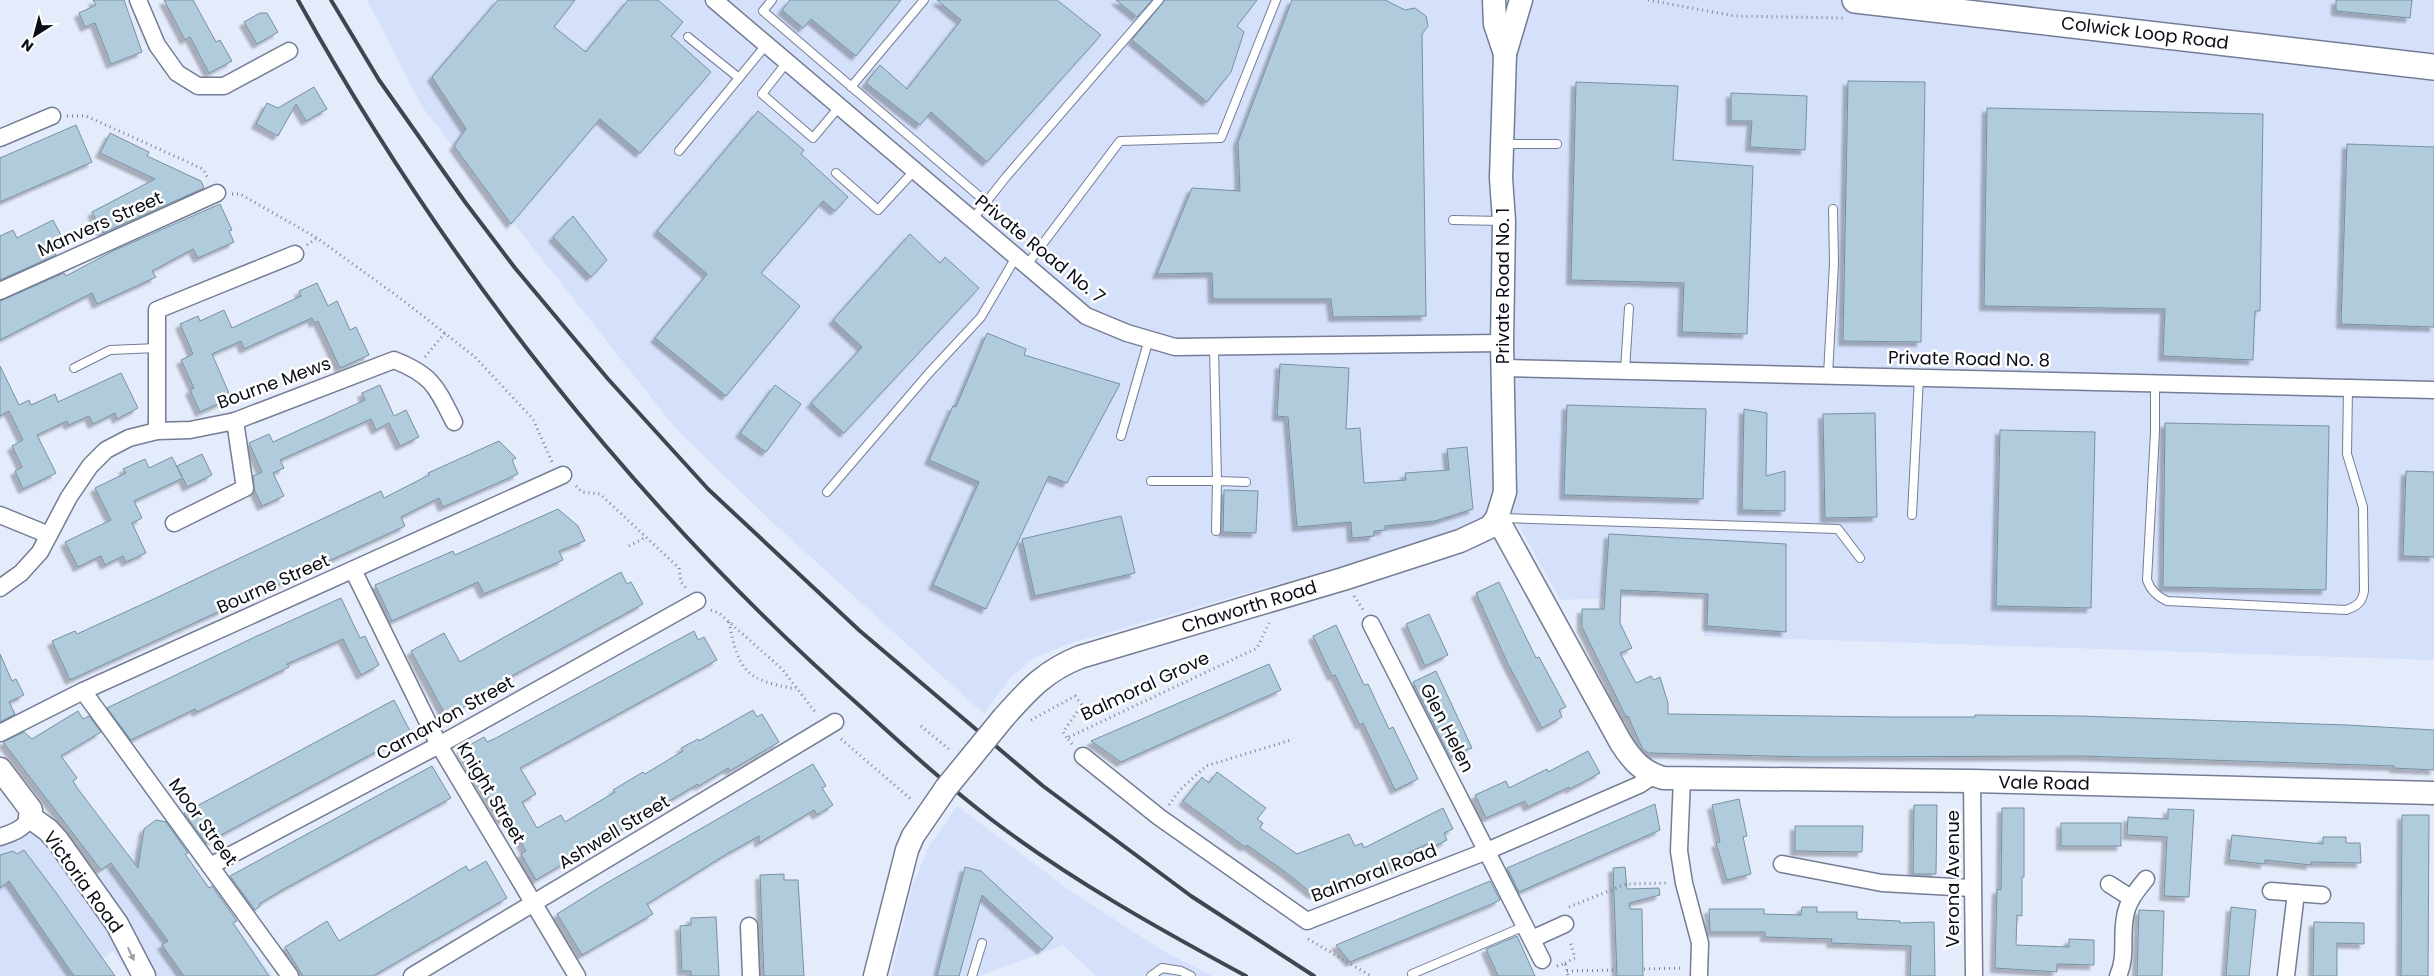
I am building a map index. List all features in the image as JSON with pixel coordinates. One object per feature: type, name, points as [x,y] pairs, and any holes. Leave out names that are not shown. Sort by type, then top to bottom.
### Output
[{"type":"main road","name":"Colwick Loop Road","points":[[1855,0],[2434,67]]},
{"type":"street","points":[[138,0],[157,45],[177,73],[198,86],[224,86],[289,51]]},
{"type":"street","name":"Private Road No. 7","points":[[714,0],[1086,316],[1127,334],[1175,347],[1502,343]]},
{"type":"street","name":"Private Road No. 1","points":[[1494,0],[1495,24],[1505,54]]},
{"type":"street","name":"Private Road No. 1","points":[[1497,518],[1505,492],[1502,343],[1504,221],[1501,178],[1505,54],[1521,0]]},
{"type":"street","points":[[0,138],[52,116]]},
{"type":"street","name":"Manvers Street","points":[[0,291],[217,193]]},
{"type":"street","points":[[157,431],[157,310],[295,254]]},
{"type":"street","name":"Bourne Mews","points":[[0,588],[21,573],[40,552],[69,497],[95,461],[106,450],[129,438],[157,431],[190,430],[235,422],[394,360],[416,369],[435,384],[454,422]]},
{"type":"street","name":"Private Road No. 8","points":[[1503,368],[2434,390]]},
{"type":"street","points":[[174,523],[245,488],[235,422]]},
{"type":"street","name":"Bourne Street","points":[[0,733],[83,691],[563,475]]},
{"type":"street","points":[[0,515],[49,535]]},
{"type":"street","points":[[1497,518],[1621,743],[1632,760],[1654,775]]},
{"type":"street","name":"Chaworth Road","points":[[875,976],[901,866],[913,836],[946,788],[1022,696],[1048,673],[1080,657],[1343,579],[1473,537],[1490,527],[1497,518]]},
{"type":"street","name":"Knight Street","points":[[353,570],[439,745],[577,976]]},
{"type":"street","name":"Carnarvon Street","points":[[210,866],[439,745],[698,601]]},
{"type":"street","name":"Glen Helen","points":[[1371,624],[1542,960]]},
{"type":"street","name":"Moor Street","points":[[83,691],[290,976]]},
{"type":"street","name":"Ashwell Street","points":[[412,976],[831,724]]},
{"type":"street","name":"Balmoral Road","points":[[1083,756],[1159,817],[1307,920],[1487,851],[1622,793],[1654,775]]},
{"type":"street","name":"Victoria Road","points":[[0,769],[31,810],[30,817],[48,830],[58,841],[117,924],[144,976]]},
{"type":"street","name":"Vale Road","points":[[1654,775],[1682,778],[1972,781],[2434,794]]},
{"type":"street","points":[[1682,778],[1679,851],[1684,883],[1696,920],[1700,943],[1699,972]]},
{"type":"street","name":"Verona Avenue","points":[[1972,781],[1971,888],[1974,976]]},
{"type":"street","points":[[0,837],[16,831],[28,822],[30,817]]},
{"type":"street","points":[[1782,864],[1882,883],[1971,888]]},
{"type":"street","points":[[2118,976],[2124,953],[2125,915],[2131,898],[2146,878]]},
{"type":"street","points":[[2108,884],[2131,898]]},
{"type":"street","points":[[2270,892],[2322,895]]},
{"type":"street","points":[[2286,976],[2296,893]]},
{"type":"street","points":[[1528,933],[1563,917]]},
{"type":"street","points":[[749,926],[751,976]]},
{"type":"lane","points":[[772,0],[762,11],[986,202]]},
{"type":"lane","points":[[851,87],[924,0]]},
{"type":"lane","points":[[972,220],[1159,0]]},
{"type":"lane","points":[[827,492],[929,373],[981,317],[1021,261],[1120,141],[1221,138],[1276,0]]},
{"type":"lane","points":[[688,37],[739,78]]},
{"type":"lane","points":[[679,151],[766,45]]},
{"type":"lane","points":[[787,62],[762,94],[813,138],[840,107]]},
{"type":"lane","points":[[1502,144],[1557,144]]},
{"type":"lane","points":[[836,173],[878,210],[914,171]]},
{"type":"lane","points":[[1828,375],[1834,263],[1833,209]]},
{"type":"lane","points":[[1453,220],[1504,221]]},
{"type":"lane","points":[[1625,370],[1629,308]]},
{"type":"lane","points":[[1121,436],[1149,339]]},
{"type":"lane","points":[[1214,346],[1217,481],[1216,532]]},
{"type":"lane","points":[[74,368],[110,350],[157,348]]},
{"type":"lane","points":[[1912,515],[1919,378]]},
{"type":"lane","points":[[2155,383],[2155,432],[2147,580],[2150,588],[2158,597],[2167,601],[2346,610],[2356,606],[2363,600],[2364,591],[2363,508],[2347,454],[2348,388]]},
{"type":"lane","points":[[1151,481],[1246,482]]},
{"type":"lane","points":[[1497,518],[1838,529],[1860,558]]},
{"type":"lane","points":[[1412,974],[1528,933]]},
{"type":"lane","points":[[972,976],[982,943]]},
{"type":"lane","points":[[1151,976],[1162,968],[1182,971],[1191,976]]},
{"type":"path","points":[[52,116],[86,116],[203,170],[217,193],[240,194],[317,238],[445,333],[475,357],[533,419],[550,459],[563,475],[582,492],[600,494],[679,568],[681,582],[698,601],[707,609],[719,613],[782,669],[797,689],[831,724],[900,790]]},
{"type":"path","points":[[430,352],[445,333]]},
{"type":"path","points":[[629,546],[646,537]]},
{"type":"path","points":[[1343,579],[1371,624]]},
{"type":"path","points":[[729,622],[735,653],[752,676],[772,684],[797,689]]},
{"type":"path","name":"Balmoral Grove","points":[[1083,756],[1067,738],[1257,648]]},
{"type":"path","points":[[1028,721],[1075,696],[1082,705],[1063,732],[1067,738]]},
{"type":"path","points":[[921,726],[952,752]]},
{"type":"path","points":[[1159,817],[1180,790],[1206,766],[1291,740]]},
{"type":"path","points":[[1563,917],[1626,884],[1684,883]]},
{"type":"path","points":[[1307,920],[1304,936],[1371,976]]},
{"type":"path","points":[[1644,969],[1699,972]]},
{"type":"path","points":[[1567,971],[1617,970]]},
{"type":"shaded area","points":[[367,0],[2434,0],[2434,660],[1704,636],[1704,594],[1560,600],[1514,517],[1071,643],[1032,659],[1009,679],[984,714],[771,521],[676,429],[423,108]]},
{"type":"shaded area","points":[[957,806],[1068,889],[1158,948],[1212,976],[1096,976],[1063,945],[979,976],[891,976],[912,887],[928,848]]},
{"type":"shaded area","points":[[165,827],[272,976],[131,976],[113,951],[79,976],[0,976],[0,844],[36,831],[80,890]]},
{"type":"building","points":[[93,0],[124,0],[142,52],[111,64],[95,23],[85,27],[79,13],[96,5]]},
{"type":"building","points":[[164,0],[193,0],[216,42],[220,40],[232,61],[209,73],[190,37],[185,40]]},
{"type":"building","points":[[498,0],[575,0],[554,27],[586,52],[628,0],[658,0],[683,22],[671,36],[711,72],[640,153],[600,119],[511,224],[454,146],[466,129],[432,77]]},
{"type":"building","points":[[790,0],[901,0],[856,56],[811,19],[803,28],[782,10]]},
{"type":"building","points":[[937,0],[1057,0],[1101,35],[987,162],[931,112],[920,125],[866,83],[880,65],[907,89],[961,20]]},
{"type":"building","points":[[1116,0],[1152,0],[1137,17]]},
{"type":"building","points":[[1165,0],[1257,0],[1237,26],[1244,32],[1231,72],[1207,102],[1132,40]]},
{"type":"building","points":[[1292,0],[1385,0],[1405,10],[1415,8],[1426,16],[1428,26],[1422,34],[1426,316],[1333,317],[1331,299],[1213,299],[1212,273],[1157,274],[1192,188],[1240,191],[1238,142]]},
{"type":"building","points":[[2336,0],[2412,0],[2410,18],[2336,11]]},
{"type":"building","points":[[260,13],[267,13],[278,32],[257,44],[244,22]]},
{"type":"building","points":[[1848,81],[1925,82],[1921,342],[1843,341]]},
{"type":"building","points":[[1576,82],[1678,86],[1673,160],[1753,166],[1747,334],[1682,332],[1684,283],[1571,280]]},
{"type":"building","points":[[314,87],[327,109],[306,121],[296,104],[278,136],[256,124],[267,103],[278,108]]},
{"type":"building","points":[[1731,93],[1807,96],[1805,150],[1750,147],[1752,121],[1731,121]]},
{"type":"building","points":[[1987,108],[2263,114],[2260,311],[2255,311],[2253,360],[2163,356],[2165,309],[1984,306]]},
{"type":"building","points":[[758,111],[804,150],[801,154],[848,197],[835,211],[823,201],[761,273],[800,306],[726,396],[655,338],[707,274],[657,231]]},
{"type":"building","points":[[76,125],[92,162],[0,202],[0,158]]},
{"type":"building","points":[[110,133],[149,152],[147,156],[201,181],[204,188],[103,233],[92,212],[155,179],[100,153]]},
{"type":"building","points":[[2347,144],[2434,147],[2434,327],[2341,324]]},
{"type":"building","points":[[220,204],[232,230],[229,231],[234,242],[198,258],[193,249],[152,271],[156,277],[97,304],[92,293],[0,340],[0,301],[64,273],[66,276],[113,251]]},
{"type":"building","points":[[573,216],[607,260],[591,277],[553,237]]},
{"type":"building","points":[[53,220],[65,243],[53,249],[56,255],[0,280],[0,236],[13,230],[17,238]]},
{"type":"building","points":[[910,234],[940,263],[945,257],[979,288],[844,433],[811,403],[862,347],[833,320]]},
{"type":"building","points":[[317,283],[328,306],[337,301],[350,330],[356,327],[369,355],[340,368],[318,321],[314,323],[312,318],[244,349],[241,341],[212,354],[231,398],[200,412],[190,390],[194,388],[181,360],[193,354],[180,324],[198,316],[200,321],[224,310],[232,328],[301,296],[299,291]]},
{"type":"building","points":[[987,333],[1026,349],[1024,355],[1120,384],[1067,483],[1049,476],[986,609],[933,585],[979,482],[929,460],[953,406],[956,407]]},
{"type":"building","points":[[1280,364],[1349,368],[1346,429],[1360,428],[1364,483],[1406,480],[1405,473],[1449,470],[1447,449],[1467,447],[1473,509],[1435,521],[1385,526],[1385,530],[1374,531],[1374,536],[1352,538],[1351,522],[1297,527],[1288,417],[1277,416]]},
{"type":"building","points":[[0,366],[19,405],[29,400],[31,405],[55,394],[58,402],[121,373],[138,408],[117,419],[115,413],[93,424],[89,416],[69,425],[67,421],[37,435],[56,473],[23,489],[15,471],[22,467],[12,446],[23,440],[9,411],[0,416]]},
{"type":"building","points":[[380,385],[394,416],[406,410],[419,437],[400,446],[389,423],[376,430],[371,419],[280,460],[284,468],[273,473],[284,496],[262,506],[254,489],[253,476],[262,472],[249,443],[269,434],[273,442],[365,400],[362,393]]},
{"type":"building","points":[[775,385],[801,404],[766,452],[740,433]]},
{"type":"building","points":[[1567,405],[1706,409],[1703,499],[1564,495]]},
{"type":"building","points":[[1744,409],[1767,413],[1766,476],[1785,471],[1785,511],[1742,510]]},
{"type":"building","points":[[1875,413],[1877,517],[1825,518],[1823,414]]},
{"type":"building","points":[[2165,423],[2329,426],[2326,590],[2163,587]]},
{"type":"building","points":[[2000,430],[2095,432],[2091,608],[1996,606]]},
{"type":"building","points":[[499,441],[516,458],[512,460],[518,474],[443,507],[439,498],[401,517],[405,526],[70,680],[52,641],[75,631],[77,634],[156,598],[381,491],[384,498],[429,475],[428,473]]},
{"type":"building","points":[[202,454],[212,475],[187,487],[183,478],[134,501],[142,518],[132,523],[146,553],[126,562],[123,556],[105,565],[101,556],[78,567],[65,542],[111,520],[95,488],[126,473],[123,469],[145,459],[149,468],[172,457],[182,477],[177,466]]},
{"type":"building","points":[[2406,471],[2434,472],[2434,557],[2403,556]]},
{"type":"building","points":[[1224,490],[1258,491],[1256,533],[1223,532]]},
{"type":"building","points":[[558,509],[578,526],[585,541],[559,551],[563,560],[484,594],[478,582],[392,621],[375,585],[453,551],[455,555]]},
{"type":"building","points":[[1121,516],[1135,573],[1035,596],[1022,539]]},
{"type":"building","points":[[1609,534],[1786,544],[1786,632],[1707,626],[1708,594],[1621,590],[1620,623],[1632,648],[1620,653],[1636,683],[1651,676],[1654,680],[1660,677],[1668,703],[1668,714],[1893,717],[1975,717],[1975,715],[2079,716],[2347,725],[2434,730],[2434,770],[2394,768],[2394,766],[2082,756],[1810,757],[1648,753],[1642,748],[1628,716],[1626,717],[1582,627],[1582,609],[1604,609]]},
{"type":"building","points":[[621,572],[627,584],[631,582],[643,604],[466,701],[468,705],[446,716],[411,651],[444,633],[460,662]]},
{"type":"building","points":[[1499,582],[1536,658],[1539,657],[1566,707],[1559,710],[1562,717],[1542,728],[1507,662],[1476,593]]},
{"type":"building","points":[[341,598],[360,638],[365,636],[379,665],[361,675],[343,639],[287,664],[289,667],[197,712],[195,709],[131,740],[107,708],[257,636]]},
{"type":"building","points":[[1429,614],[1448,655],[1425,666],[1406,624]]},
{"type":"building","points":[[1336,625],[1364,685],[1368,684],[1389,729],[1393,727],[1418,779],[1395,790],[1363,723],[1360,725],[1335,675],[1332,676],[1313,636]]},
{"type":"building","points":[[694,631],[698,640],[704,637],[717,660],[520,768],[536,794],[522,802],[537,828],[561,815],[565,822],[615,792],[613,790],[643,772],[645,774],[683,751],[681,748],[698,739],[699,741],[753,710],[757,717],[762,714],[779,742],[730,771],[728,768],[699,786],[698,784],[536,880],[521,854],[526,851],[507,818],[502,820],[461,750],[484,737],[487,742],[496,738]]},
{"type":"building","points":[[0,654],[12,681],[16,679],[24,695],[9,702],[15,714],[0,722]]},
{"type":"building","points":[[1269,664],[1281,690],[1121,762],[1091,741]]},
{"type":"building","points":[[1436,671],[1472,748],[1450,757],[1413,682]]},
{"type":"building","points":[[394,700],[411,733],[206,843],[184,813]]},
{"type":"building","points":[[78,711],[83,719],[89,716],[101,732],[61,756],[77,778],[73,781],[78,789],[138,868],[144,829],[156,820],[166,822],[188,853],[185,854],[209,888],[212,886],[237,921],[233,923],[269,976],[184,976],[162,945],[168,941],[111,863],[101,870],[3,742],[24,732],[32,739]]},
{"type":"building","points":[[1588,751],[1600,773],[1570,789],[1569,787],[1528,807],[1525,801],[1486,818],[1475,795],[1506,781],[1509,788],[1547,769],[1548,772]]},
{"type":"building","points":[[813,764],[826,786],[822,788],[833,805],[817,815],[814,810],[759,843],[759,836],[725,855],[647,904],[653,914],[582,955],[557,914],[605,884]]},
{"type":"building","points":[[432,766],[451,798],[284,889],[259,904],[260,906],[255,910],[230,876]]},
{"type":"building","points":[[1217,772],[1266,808],[1257,819],[1263,823],[1260,828],[1297,854],[1349,834],[1355,846],[1362,843],[1364,848],[1443,808],[1453,829],[1444,833],[1447,840],[1433,847],[1431,842],[1404,855],[1408,862],[1393,869],[1391,863],[1347,883],[1313,894],[1284,871],[1247,845],[1245,847],[1183,801],[1202,777],[1209,783]]},
{"type":"building","points":[[1739,799],[1747,836],[1743,837],[1751,874],[1727,880],[1716,843],[1720,842],[1712,805]]},
{"type":"building","points":[[1655,804],[1660,830],[1519,892],[1507,868]]},
{"type":"building","points":[[1914,805],[1937,805],[1936,874],[1913,874]]},
{"type":"building","points":[[2002,808],[2024,808],[2022,916],[2017,915],[2016,945],[2069,947],[2069,939],[2094,940],[2094,965],[2057,964],[2057,972],[1995,968],[1997,889],[2001,890]]},
{"type":"building","points":[[2168,809],[2194,810],[2189,897],[2164,896],[2167,837],[2127,835],[2128,817],[2168,819]]},
{"type":"building","points":[[2402,815],[2429,815],[2428,976],[2401,976]]},
{"type":"building","points":[[2061,823],[2121,823],[2121,846],[2061,846]]},
{"type":"building","points":[[1795,826],[1863,826],[1862,852],[1795,851]]},
{"type":"building","points":[[2232,835],[2323,844],[2323,837],[2346,837],[2346,843],[2360,843],[2361,863],[2311,862],[2311,865],[2265,860],[2265,864],[2229,860]]},
{"type":"building","points":[[24,850],[115,976],[74,976],[9,881],[0,888],[0,855],[13,851],[17,854]]},
{"type":"building","points":[[486,861],[507,898],[373,976],[303,976],[285,947],[327,921],[339,941],[466,866],[469,871]]},
{"type":"building","points":[[965,867],[981,871],[1053,938],[1042,950],[982,895],[959,976],[937,976]]},
{"type":"building","points":[[1625,867],[1627,889],[1659,888],[1660,895],[1629,903],[1630,909],[1642,909],[1643,976],[1617,976],[1613,868]]},
{"type":"building","points":[[784,874],[784,880],[798,880],[804,976],[764,976],[760,875]]},
{"type":"building","points":[[1490,881],[1500,900],[1492,904],[1350,962],[1336,945]]},
{"type":"building","points":[[1802,907],[1817,907],[1817,912],[1857,912],[1857,919],[1900,921],[1900,923],[1934,922],[1935,976],[1910,976],[1911,946],[1831,943],[1832,939],[1765,937],[1765,932],[1710,932],[1709,909],[1764,909],[1764,914],[1801,915]]},
{"type":"building","points":[[2231,907],[2256,910],[2249,976],[2226,976]]},
{"type":"building","points":[[2139,910],[2164,911],[2162,976],[2137,976]]},
{"type":"building","points":[[716,917],[719,976],[691,976],[691,971],[682,971],[680,926],[691,925],[691,918]]},
{"type":"building","points":[[2314,922],[2364,923],[2364,944],[2337,943],[2337,976],[2313,976]]},
{"type":"building","points":[[1517,936],[1535,976],[1498,976],[1486,949]]},
{"type":"railway","points":[[298,0],[355,98],[416,194],[481,287],[550,378],[622,465],[698,549],[778,630],[909,751],[975,807],[1022,842],[1084,883],[1148,922],[1246,976]]},
{"type":"railway","points":[[331,0],[379,80],[465,202],[515,268],[608,379],[708,489],[860,631],[1043,786],[1191,896],[1314,976]]}]
